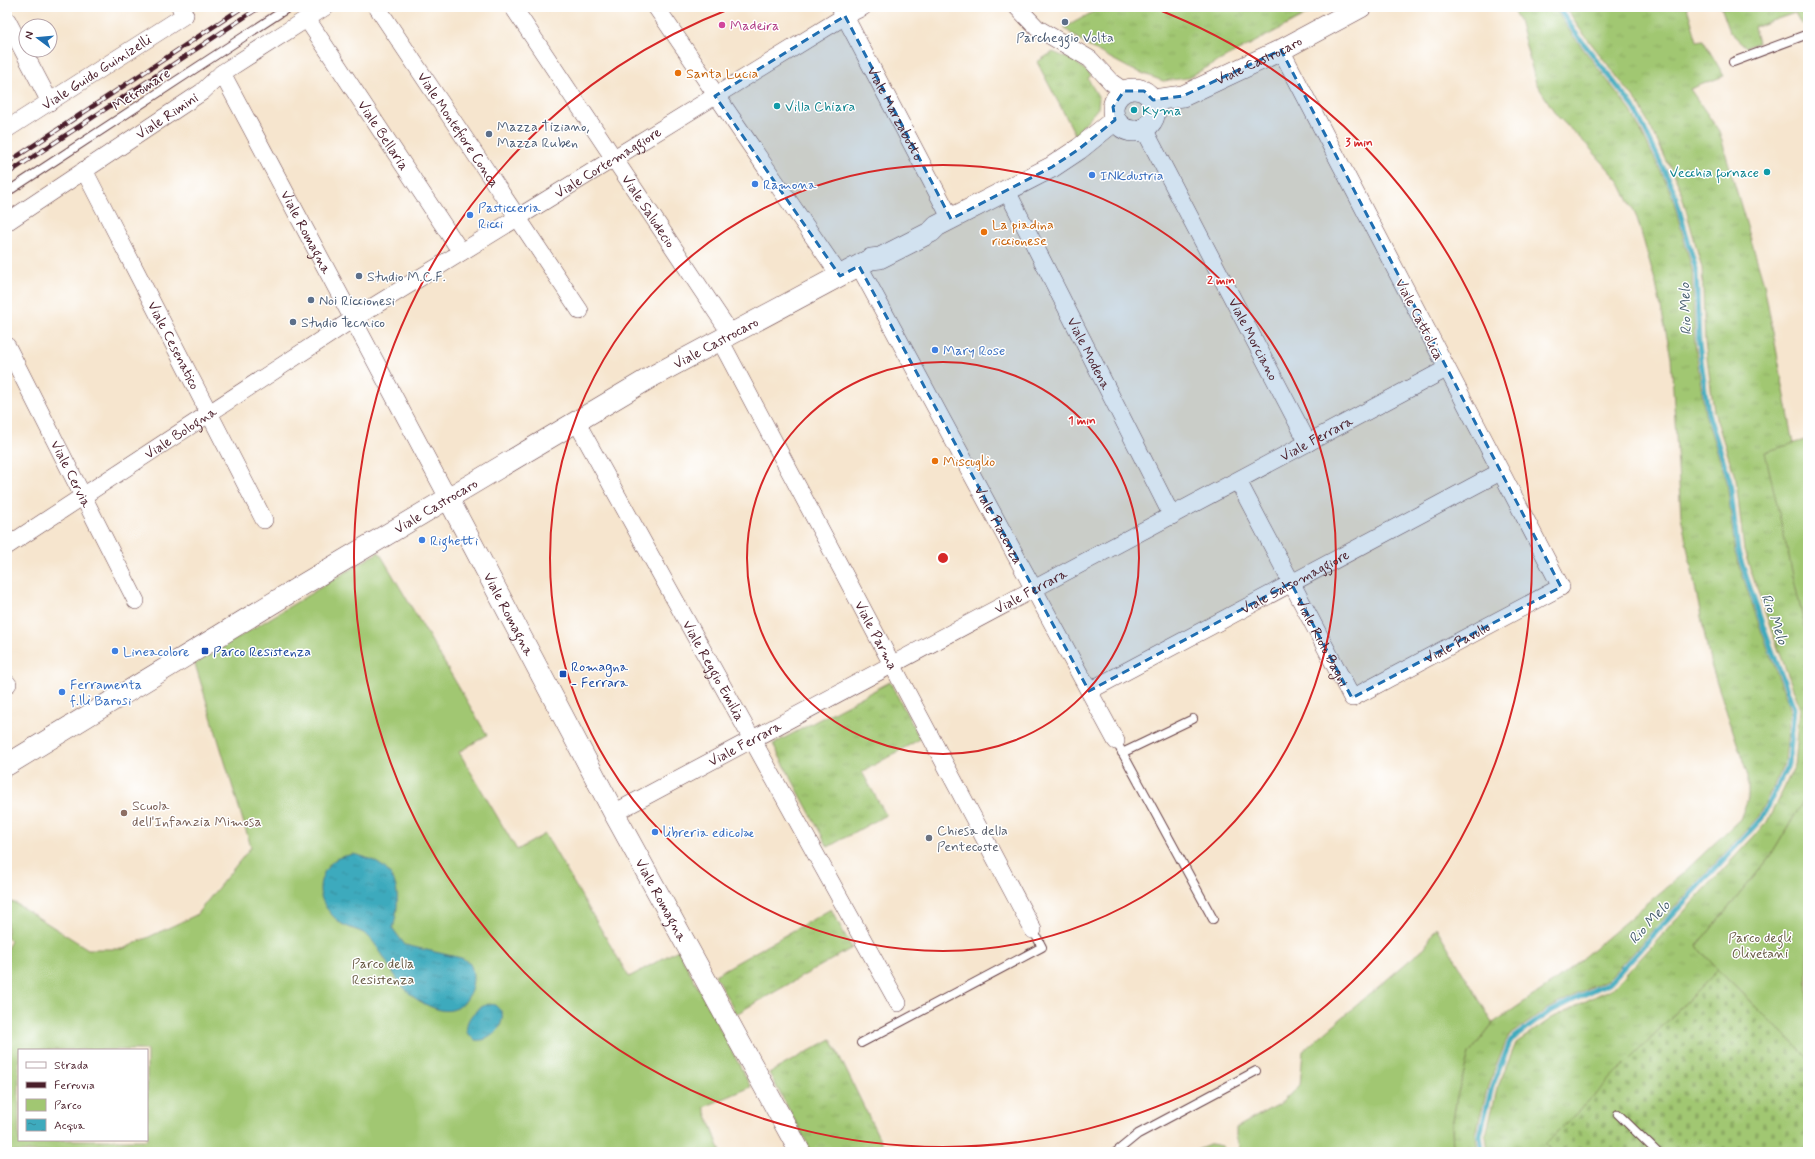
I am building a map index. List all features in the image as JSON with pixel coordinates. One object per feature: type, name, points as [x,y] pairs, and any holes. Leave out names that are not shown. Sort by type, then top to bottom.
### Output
[{"type":"street","name":"Viale Rimini","points":[[7,222],[202,92],[222,73],[325,7]]},
{"type":"street","name":"Viale Montefiore Conca","points":[[377,7],[580,311]]},
{"type":"street","name":"Viale Saludecio","points":[[514,7],[615,158],[726,337]]},
{"type":"street","points":[[656,7],[715,96],[840,276]]},
{"type":"street","name":"Viale Cortemaggiore","points":[[353,319],[715,96],[842,12],[863,7]]},
{"type":"street","points":[[1017,7],[1037,28],[1090,59],[1111,82],[1124,91]]},
{"type":"street","name":"Viale Castrocaro","points":[[1153,100],[1183,96],[1281,50],[1360,7]]},
{"type":"street","name":"Viale Guido Guinizelli","points":[[7,129],[50,102],[183,11]]},
{"type":"street","name":"Viale Marzabotto","points":[[842,12],[944,222]]},
{"type":"street","name":"Viale Bellaria","points":[[307,19],[461,252]]},
{"type":"street","points":[[7,20],[50,102]]},
{"type":"street","name":"Viale Cattolica","points":[[1281,50],[1446,370],[1561,586]]},
{"type":"street","name":"Viale Romagna","points":[[222,73],[764,1097],[800,1152]]},
{"type":"street","points":[[1130,89],[1144,91],[1153,100],[1155,113],[1153,120],[1144,129],[1131,132],[1124,130],[1115,120],[1113,107],[1119,95],[1124,91],[1130,89]]},
{"type":"street","name":"Viale Castrocaro","points":[[7,765],[448,498],[653,376],[865,262],[877,250],[926,225],[944,222],[1052,167],[1079,149],[1115,120]]},
{"type":"street","name":"Viale Morciano","points":[[1144,129],[1308,443]]},
{"type":"street","name":"Viale Cesenatico","points":[[84,170],[264,520]]},
{"type":"street","name":"Viale Modena","points":[[1006,191],[1172,516]]},
{"type":"street","name":"Viale Piacenza","points":[[865,262],[1034,589],[1119,747]]},
{"type":"street","name":"Viale Bologna","points":[[7,546],[353,319]]},
{"type":"street","name":"Viale Parma","points":[[726,337],[892,665],[1033,930]]},
{"type":"street","name":"Viale Cervia","points":[[7,346],[136,601]]},
{"type":"street","name":"Viale Ferrara","points":[[614,813],[1446,370]]},
{"type":"street","name":"Viale Reggio Emilia","points":[[576,421],[903,1011]]},
{"type":"street","name":"Viale Salsomaggiore","points":[[1089,691],[1500,472]]},
{"type":"street","name":"Viale Riolo Bagni","points":[[1238,481],[1352,698]]},
{"type":"street","name":"Viale Pavullo","points":[[1352,698],[1561,586]]},
{"type":"lane","name":"Metromare","points":[[7,192],[289,7]]},
{"type":"lane","points":[[1732,62],[1808,34]]},
{"type":"lane","points":[[1193,719],[1119,747],[1213,919]]},
{"type":"lane","points":[[861,1043],[903,1011],[1042,947],[1033,930]]},
{"type":"lane","points":[[1116,1152],[1138,1134],[1256,1071]]},
{"type":"lane","points":[[1618,1114],[1657,1152]]},
{"type":"highlighted area","points":[[845,16],[951,219],[1052,167],[1079,149],[1115,120],[1113,107],[1124,91],[1144,91],[1153,100],[1183,96],[1281,50],[1561,587],[1352,698],[1291,583],[1089,691],[859,266],[840,276],[715,96]]},
{"type":"green space","points":[[1102,7],[1321,7],[1187,78],[1163,81],[1131,69],[1086,45],[1064,28]]},
{"type":"green space","points":[[1511,7],[1554,7],[1571,33],[1631,111],[1671,192],[1692,269],[1695,343],[1705,414],[1727,482],[1735,553],[1761,630],[1790,708],[1785,762],[1759,816],[1608,979],[1547,1009],[1508,1037],[1488,1086],[1476,1134],[1478,1152],[1453,1152],[1452,1126],[1457,1096],[1469,1054],[1493,1023],[1555,981],[1681,875],[1740,819],[1748,798],[1748,776],[1710,662],[1681,516],[1671,357],[1656,284],[1637,218],[1619,181],[1587,145],[1557,116],[1536,83],[1519,20]]},
{"type":"green space","points":[[1566,7],[1687,7],[1697,41],[1703,40],[1724,76],[1690,89],[1719,131],[1764,284],[1794,444],[1766,452],[1808,641],[1808,793],[1771,856],[1697,946],[1718,970],[1546,1145],[1552,1152],[1488,1152],[1486,1135],[1497,1089],[1516,1043],[1552,1018],[1614,987],[1767,822],[1795,765],[1800,707],[1770,627],[1744,551],[1736,480],[1714,412],[1705,342],[1702,268],[1680,188],[1640,106],[1579,28]]},
{"type":"green space","points":[[1721,7],[1808,7],[1808,22],[1801,24],[1795,13],[1754,27],[1758,43],[1746,47],[1730,32]]},
{"type":"green space","points":[[1053,52],[1074,61],[1091,75],[1088,79],[1099,98],[1098,108],[1080,129],[1083,132],[1076,136],[1037,62]]},
{"type":"green space","points":[[1808,439],[1808,641],[1765,452]]},
{"type":"green space","name":"Parco della Resistenza","points":[[379,552],[487,735],[459,752],[517,850],[545,834],[629,977],[678,950],[751,1087],[704,1107],[721,1152],[7,1152],[7,948],[11,941],[7,937],[7,901],[15,903],[88,949],[123,949],[196,915],[251,847],[195,664]]},
{"type":"green space","points":[[890,682],[920,739],[862,772],[886,815],[828,847],[773,744]]},
{"type":"green space","name":"Parco degli Olivetani","points":[[1808,793],[1808,1058],[1718,970],[1697,946],[1771,856]]},
{"type":"green space","points":[[831,909],[852,948],[736,1014],[715,975]]},
{"type":"green space","points":[[1436,927],[1493,1023],[1469,1054],[1457,1096],[1452,1126],[1453,1152],[1241,1152],[1236,1137],[1236,1128],[1282,1102],[1300,1085],[1303,1051],[1425,947]]},
{"type":"green space","points":[[1718,970],[1808,1058],[1808,1152],[1552,1152],[1545,1145]]},
{"type":"green space","points":[[831,1039],[886,1152],[812,1152],[769,1073]]},
{"type":"green space","points":[[1212,1144],[1222,1146],[1228,1152],[1192,1152]]},
{"type":"water","points":[[353,854],[368,858],[380,864],[394,880],[397,890],[397,902],[393,929],[405,945],[461,958],[470,964],[473,977],[472,985],[463,1004],[452,1010],[437,1009],[413,996],[398,979],[370,938],[363,933],[341,924],[328,910],[322,899],[320,891],[321,880],[325,870],[336,859]]},
{"type":"water","points":[[489,1004],[495,1005],[502,1012],[501,1023],[495,1033],[486,1039],[475,1040],[467,1033],[467,1023],[472,1014]]},
{"type":"waterway","name":"Rio Melo","points":[[1482,1152],[1480,1135],[1492,1087],[1511,1040],[1549,1012],[1610,982],[1762,818],[1789,763],[1794,708],[1764,629],[1738,552],[1730,481],[1708,413],[1699,343],[1696,269],[1674,191],[1635,109],[1574,31],[1558,7]]},
{"type":"railway","points":[[7,163],[243,7]]},
{"type":"railway","points":[[7,174],[260,7]]},
{"type":"place","name":"Parcheggio Volta","points":[[1065,22]]},
{"type":"place","name":"Madeira","points":[[722,25]]},
{"type":"place","name":"Santa Lucia","points":[[678,73]]},
{"type":"place","name":"Villa Chiara","points":[[777,106]]},
{"type":"place","name":"Kyma","points":[[1134,110]]},
{"type":"place","name":"Mazza Tiziano, Mazza Ruben","points":[[489,134]]},
{"type":"place","name":"Vecchia fornace","points":[[1767,172]]},
{"type":"place","name":"INKdustria","points":[[1092,175]]},
{"type":"place","name":"Ramona","points":[[755,184]]},
{"type":"place","name":"Pasticceria Ricci","points":[[470,215]]},
{"type":"place","name":"La piadina riccionese","points":[[984,232]]},
{"type":"place","name":"Studio M.C.F.","points":[[359,276]]},
{"type":"place","name":"Noi Riccionesi","points":[[311,300]]},
{"type":"place","name":"Studio Tecnico","points":[[293,322]]},
{"type":"place","name":"Mary Rose","points":[[935,350]]},
{"type":"place","name":"Miscuglio","points":[[935,461]]},
{"type":"place","name":"Righetti","points":[[422,540]]},
{"type":"place","name":"Lineacolore","points":[[115,651]]},
{"type":"place","name":"Parco Resistenza","points":[[205,651]]},
{"type":"place","name":"Romagna - Ferrara","points":[[563,674]]},
{"type":"place","name":"Ferramenta f.lli Barosi","points":[[62,692]]},
{"type":"place","name":"Scuola dell'Infanzia Mimosa","points":[[124,813]]},
{"type":"place","name":"libreria edicolæ","points":[[655,832]]},
{"type":"place","name":"Chiesa della Pentecoste","points":[[929,838]]}]
